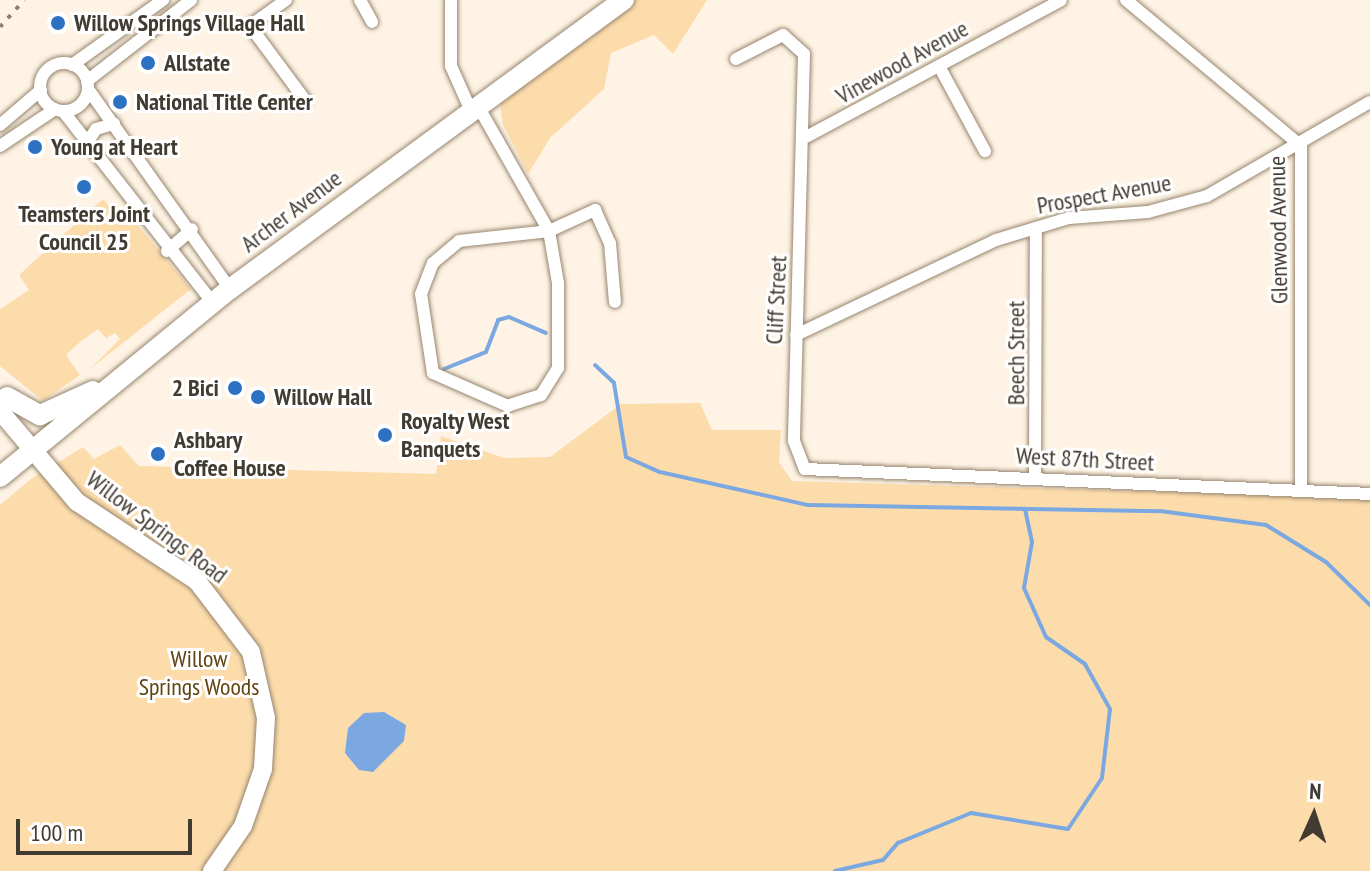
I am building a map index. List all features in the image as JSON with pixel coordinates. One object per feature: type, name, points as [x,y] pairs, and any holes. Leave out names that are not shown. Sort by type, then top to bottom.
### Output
[{"type":"main road","name":"Archer Avenue","points":[[0,477],[230,289],[624,0]]},
{"type":"main road","points":[[2,398],[40,415],[115,382]]},
{"type":"street","points":[[0,125],[41,90],[50,68],[72,65],[163,0]]},
{"type":"street","points":[[0,146],[59,110],[77,107],[88,85],[191,0]]},
{"type":"street","points":[[286,0],[250,26],[305,100]]},
{"type":"street","points":[[360,0],[372,22]]},
{"type":"street","points":[[451,0],[451,66],[549,231],[560,314],[553,381],[531,402],[508,406],[439,380],[420,318],[433,263],[473,236],[549,231],[600,213],[615,302]]},
{"type":"street","name":"Vinewood Avenue","points":[[806,137],[1061,0]]},
{"type":"street","name":"Glenwood Avenue","points":[[1126,0],[1301,146],[1301,491]]},
{"type":"street","name":"Cliff Street","points":[[736,59],[771,37],[800,44],[806,137],[796,335],[800,465]]},
{"type":"street","points":[[72,65],[192,229],[230,289]]},
{"type":"street","points":[[939,66],[985,151]]},
{"type":"street","points":[[41,90],[167,251],[213,303]]},
{"type":"street","name":"Prospect Avenue","points":[[796,335],[969,251],[1036,228],[1207,196],[1301,146],[1370,102]]},
{"type":"street","points":[[86,144],[96,129],[114,124]]},
{"type":"street","name":"Beech Street","points":[[1035,479],[1036,228]]},
{"type":"street","points":[[167,251],[192,229]]},
{"type":"street","name":"Willow Springs Road","points":[[2,398],[77,502],[197,581],[251,652],[266,718],[263,769],[243,826],[212,871]]},
{"type":"street","name":"West 87th Street","points":[[800,465],[823,472],[1370,494]]},
{"type":"green space","points":[[633,0],[707,0],[673,54],[654,35],[611,53],[604,89],[550,138],[528,174],[503,125],[499,98]]},
{"type":"green space","points":[[103,199],[117,216],[125,210],[191,289],[90,369],[120,339],[115,333],[106,338],[98,329],[80,342],[66,355],[80,375],[43,401],[0,366],[0,309],[29,290],[19,275]]},
{"type":"green space","name":"Willow Springs Woods","points":[[700,403],[712,430],[781,430],[779,462],[792,481],[1370,498],[1370,871],[0,871],[0,505],[31,479],[83,447],[94,459],[120,445],[139,466],[436,474],[441,436],[504,458],[550,457],[621,404]]},
{"type":"water","points":[[384,712],[406,725],[404,741],[373,772],[359,770],[345,753],[348,728],[364,713]]},
{"type":"waterway","points":[[444,369],[486,352],[498,320],[509,317],[546,333]]},
{"type":"waterway","points":[[595,365],[614,383],[626,457],[660,472],[808,505],[1160,511],[1266,525],[1326,562],[1370,605]]},
{"type":"waterway","points":[[835,871],[883,860],[898,843],[971,813],[1068,829],[1102,778],[1110,709],[1085,664],[1046,637],[1024,588],[1032,542],[1025,509]]},
{"type":"railway","points":[[0,27],[24,0]]},
{"type":"place","name":"Willow Springs Village Hall","points":[[58,23]]},
{"type":"place","name":"Allstate","points":[[148,63]]},
{"type":"place","name":"National Title Center","points":[[120,102]]},
{"type":"place","name":"Young at Heart","points":[[35,147]]},
{"type":"place","name":"Teamsters Joint Council 25","points":[[84,187]]},
{"type":"place","name":"2 Bici","points":[[235,388]]},
{"type":"place","name":"Willow Hall","points":[[258,397]]},
{"type":"place","name":"Royalty West Banquets","points":[[385,435]]},
{"type":"place","name":"Ashbary Coffee House","points":[[158,454]]}]
